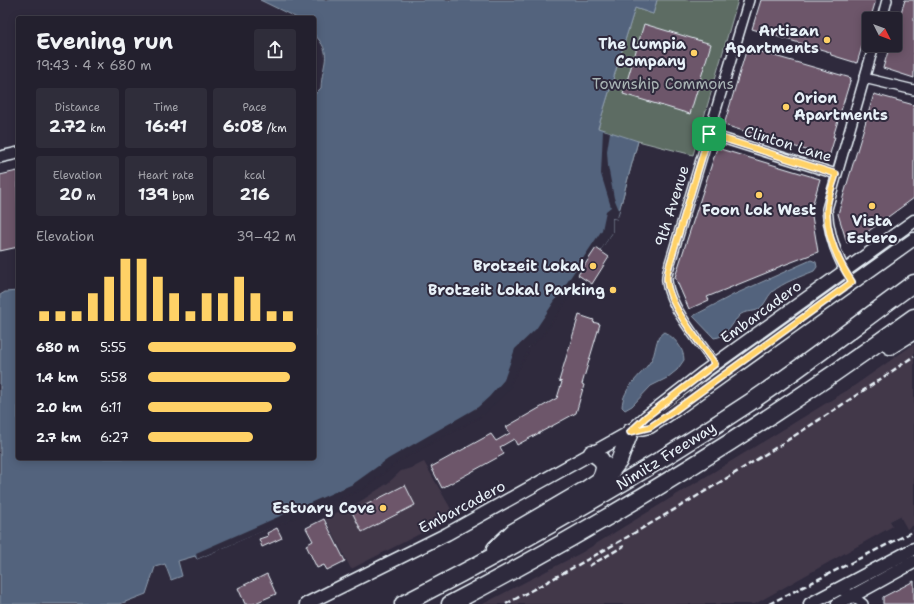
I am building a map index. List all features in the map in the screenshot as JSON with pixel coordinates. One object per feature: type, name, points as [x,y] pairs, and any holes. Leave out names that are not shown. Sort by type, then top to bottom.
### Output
[{"type":"highway","name":"Nimitz Freeway","points":[[403,604],[478,565],[598,498],[690,442],[810,361],[914,283]]},
{"type":"highway","name":"Nimitz Freeway","points":[[450,604],[575,537],[680,476],[758,425],[914,317]]},
{"type":"highway","points":[[758,425],[838,381],[914,331]]},
{"type":"highway","points":[[478,565],[513,532],[599,482],[610,473],[619,461],[630,432]]},
{"type":"highway","points":[[592,453],[603,460],[605,465],[605,470],[599,482]]},
{"type":"main road","name":"Embarcadero","points":[[306,604],[447,534],[630,432],[646,417],[715,364],[914,221]]},
{"type":"main road","name":"Embarcadero","points":[[630,432],[650,427],[674,411],[914,239]]},
{"type":"main road","points":[[810,604],[835,589],[914,549]]},
{"type":"main road","points":[[838,604],[914,562]]},
{"type":"street","name":"9th Avenue","points":[[715,364],[676,308],[668,289],[667,279],[670,263],[748,0]]},
{"type":"street","points":[[884,12],[887,0]]},
{"type":"street","points":[[852,282],[835,253],[828,228],[827,209],[872,52]]},
{"type":"street","points":[[864,78],[914,90]]},
{"type":"street","name":"Clinton Lane","points":[[709,134],[836,174]]},
{"type":"street","points":[[0,158],[16,154]]},
{"type":"street","points":[[835,589],[847,592],[863,604]]},
{"type":"shaded area","points":[[914,344],[914,525],[907,529],[900,516],[890,521],[893,526],[755,604],[483,604],[581,553],[851,388]]},
{"type":"shaded area","name":"Estuary Cove","points":[[424,462],[455,516],[351,569],[325,518],[361,501],[388,483],[401,471]]},
{"type":"green space","name":"Township Commons","points":[[657,0],[738,0],[693,155],[638,141],[621,204],[598,128],[635,8],[653,14]]},
{"type":"water","points":[[260,0],[657,0],[653,14],[635,8],[598,128],[638,141],[617,219],[612,218],[612,233],[544,331],[529,346],[497,396],[321,505],[197,559],[195,556],[178,561],[182,576],[171,580],[165,564],[155,567],[146,594],[120,604],[0,604],[0,295],[5,292],[16,291],[16,460],[316,460],[316,93],[321,88],[325,53],[324,48],[316,36],[316,16],[293,16]]},
{"type":"water","points":[[811,260],[816,262],[817,267],[814,271],[777,288],[770,294],[761,307],[757,310],[741,314],[726,333],[718,337],[714,338],[693,316],[733,295]]},
{"type":"water","points":[[664,332],[678,343],[684,356],[684,360],[677,370],[667,378],[651,386],[632,406],[625,410],[622,407],[625,394],[652,359],[657,342],[661,334]]},
{"type":"pier","points":[[603,130],[610,132],[607,151],[608,166],[614,198],[619,210],[617,219],[612,218],[612,233],[600,251],[596,248],[578,274],[582,278],[542,336],[528,348],[529,350],[509,385],[511,387],[483,415],[400,460],[365,488],[197,559],[196,553],[353,484],[388,459],[478,407],[489,397],[504,380],[515,349],[536,329],[602,230],[606,211],[611,207],[601,174]]},
{"type":"building","name":"Artizan Apartments","points":[[761,0],[876,0],[872,12],[862,12],[862,46],[857,63],[831,55],[830,52],[752,29]]},
{"type":"building","points":[[905,0],[914,0],[914,78],[883,68],[888,52],[902,52],[901,12]]},
{"type":"building","points":[[644,24],[711,44],[690,114],[623,94]]},
{"type":"building","name":"Orion Apartments","points":[[747,48],[851,78],[833,137],[835,137],[829,157],[724,125]]},
{"type":"building","points":[[874,94],[914,105],[914,198],[859,238],[847,243],[838,214]]},
{"type":"building","points":[[717,148],[820,179],[811,210],[818,252],[707,297],[709,300],[689,309],[675,277]]},
{"type":"building","points":[[16,171],[16,247],[0,251],[0,175]]},
{"type":"building","name":"Brotzeit Lokal","points":[[596,248],[609,257],[592,284],[578,275]]},
{"type":"building","points":[[579,315],[594,320],[593,322],[600,324],[582,384],[584,385],[576,413],[517,445],[514,439],[500,447],[504,454],[442,488],[431,467],[491,434],[496,441],[510,433],[506,427],[557,398],[562,382],[559,381]]},
{"type":"building","name":"Estuary Cove","points":[[405,485],[415,505],[362,532],[352,512]]},
{"type":"building","points":[[324,519],[345,561],[327,570],[324,565],[317,568],[306,545],[313,541],[306,528]]},
{"type":"building","points":[[277,528],[282,538],[262,547],[259,539],[268,536],[267,533]]},
{"type":"building","points":[[267,574],[276,594],[253,604],[245,604],[238,588]]},
{"type":"building","points":[[914,581],[914,604],[883,604],[883,597]]},
{"type":"railway","points":[[506,604],[663,517],[815,423],[914,356]]},
{"type":"railway","points":[[769,604],[914,531]]},
{"type":"railway","points":[[589,566],[624,546]]},
{"type":"place","name":"Artizan Apartments","points":[[827,40]]},
{"type":"place","name":"The Lumpia Company","points":[[694,53]]},
{"type":"place","name":"Orion Apartments","points":[[786,107]]},
{"type":"place","name":"Foon Lok West","points":[[759,195]]},
{"type":"place","name":"Vista Estero","points":[[872,206]]},
{"type":"place","name":"Brotzeit Lokal","points":[[593,266]]},
{"type":"place","name":"Brotzeit Lokal Parking","points":[[613,290]]},
{"type":"place","name":"Estuary Cove","points":[[383,508]]},
{"type":"route","points":[[709,134],[836,174],[827,209],[828,228],[835,253],[852,282],[674,411],[650,427],[630,432],[646,417],[715,364],[676,308],[668,289],[667,279],[670,263],[709,134]]}]
